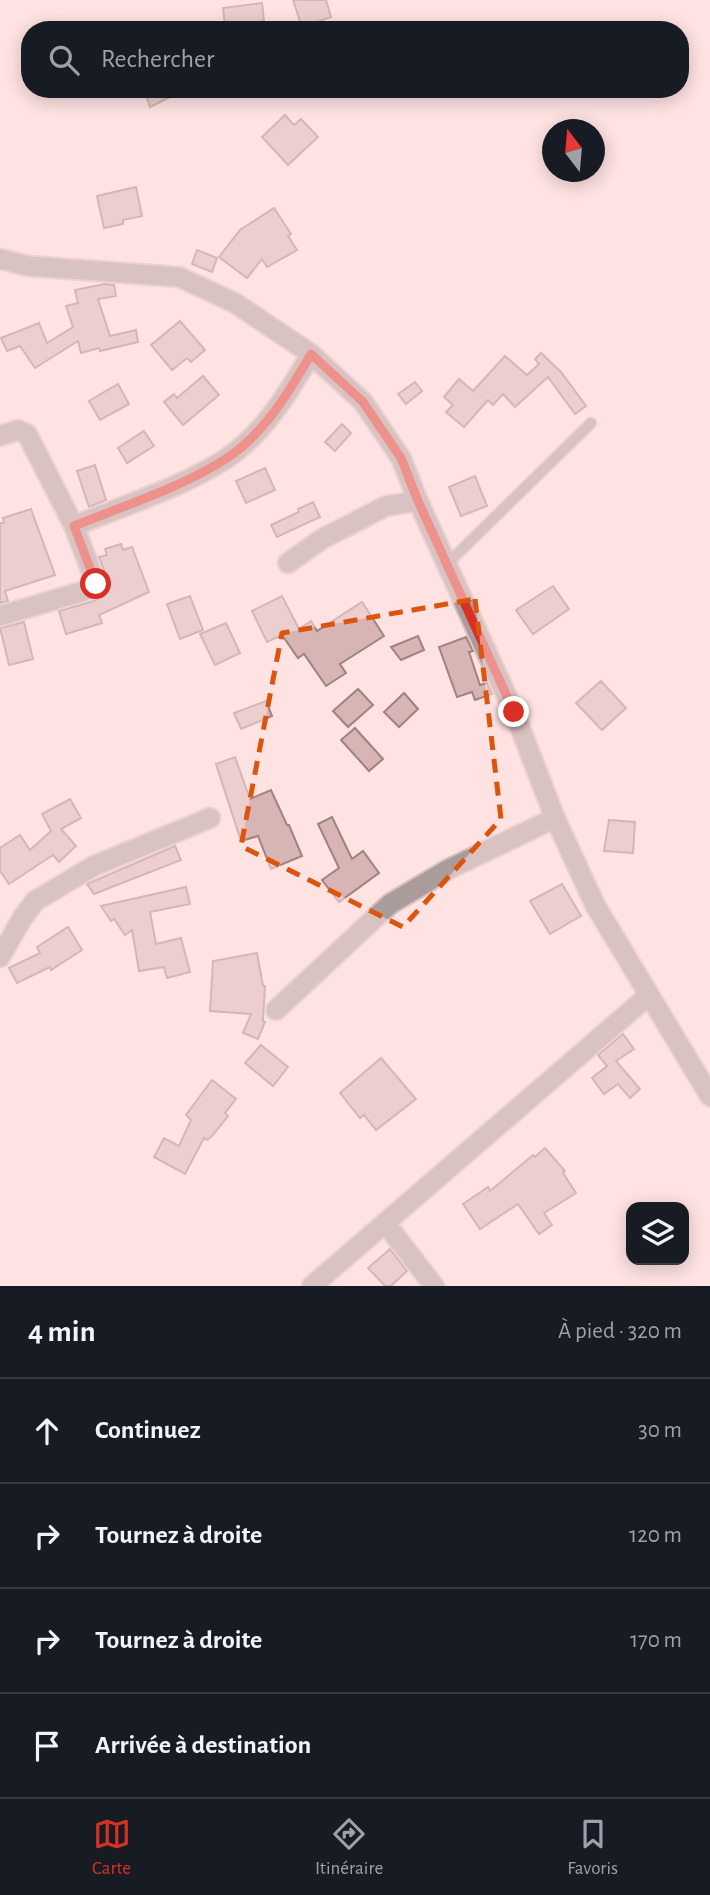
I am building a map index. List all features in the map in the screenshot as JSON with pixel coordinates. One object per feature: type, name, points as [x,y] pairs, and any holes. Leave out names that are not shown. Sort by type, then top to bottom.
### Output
[{"type":"street","points":[[0,259],[28,266],[179,277],[235,303],[311,354],[363,402],[401,458],[514,712],[555,818],[595,905],[710,1096]]},
{"type":"street","points":[[74,526],[196,475],[227,458],[249,439],[287,394],[311,354]]},
{"type":"street","points":[[0,436],[18,430],[27,434],[74,526],[96,584],[95,587],[0,616]]},
{"type":"street","points":[[288,562],[322,539],[386,506],[418,501]]},
{"type":"street","points":[[0,957],[35,901],[94,866],[210,818]]},
{"type":"street","points":[[276,1010],[390,904],[449,869],[555,818]]},
{"type":"street","points":[[312,1286],[648,996]]},
{"type":"street","points":[[386,1224],[434,1286]]},
{"type":"lane","points":[[446,564],[591,423]]},
{"type":"highlighted area","points":[[475,599],[501,819],[403,927],[241,846],[282,633]]},
{"type":"building","points":[[293,0],[326,0],[331,17],[319,21],[300,21]]},
{"type":"building","points":[[262,3],[264,21],[224,21],[223,8]]},
{"type":"building","points":[[147,98],[168,98],[150,107]]},
{"type":"building","points":[[285,115],[294,125],[301,119],[318,137],[288,165],[262,137]]},
{"type":"building","points":[[136,187],[142,216],[104,228],[97,196]]},
{"type":"building","points":[[274,208],[291,234],[288,236],[297,250],[267,267],[262,259],[247,278],[219,257],[240,230]]},
{"type":"building","points":[[197,250],[217,258],[212,272],[192,264]]},
{"type":"building","points":[[105,284],[114,285],[116,296],[98,299],[110,336],[136,330],[138,342],[81,353],[78,341],[35,368],[20,346],[7,351],[1,338],[39,323],[47,343],[73,327],[66,306],[78,303],[75,290]]},
{"type":"building","points":[[180,321],[205,350],[191,362],[187,358],[172,370],[151,345]]},
{"type":"building","points":[[541,353],[561,372],[586,406],[575,414],[548,377],[515,407],[503,394],[493,405],[488,400],[464,427],[446,412],[453,405],[444,397],[459,379],[473,391],[505,356],[527,375],[539,364],[535,359]]},
{"type":"building","points":[[203,376],[219,395],[183,425],[164,402],[174,394],[177,398]]},
{"type":"building","points":[[415,382],[422,391],[406,404],[398,394]]},
{"type":"building","points":[[118,384],[129,404],[100,420],[89,401]]},
{"type":"building","points":[[342,424],[351,433],[335,451],[325,442]]},
{"type":"building","points":[[144,431],[154,446],[127,463],[118,448]]},
{"type":"building","points":[[95,465],[106,500],[89,507],[77,471]]},
{"type":"building","points":[[265,468],[275,490],[246,503],[236,481]]},
{"type":"building","points":[[475,476],[487,506],[461,516],[449,487]]},
{"type":"building","points":[[313,502],[320,517],[277,537],[271,525]]},
{"type":"building","points":[[31,509],[55,575],[5,591],[8,601],[0,603],[0,523],[4,523],[3,518]]},
{"type":"building","points":[[121,544],[123,550],[132,547],[149,592],[99,615],[102,623],[66,634],[59,611],[94,601],[105,593],[108,580],[99,557],[107,555],[105,549]]},
{"type":"building","points":[[553,586],[569,609],[533,634],[516,610]]},
{"type":"building","points":[[190,596],[203,630],[180,639],[167,604]]},
{"type":"building","points":[[282,596],[299,629],[311,621],[317,631],[362,602],[384,636],[340,664],[346,673],[326,686],[304,654],[298,658],[282,635],[267,642],[252,611]]},
{"type":"building","points":[[24,622],[33,659],[9,665],[0,628]]},
{"type":"building","points":[[226,623],[240,653],[215,665],[200,634]]},
{"type":"building","points":[[418,636],[424,650],[401,660],[391,647]]},
{"type":"building","points":[[466,637],[473,651],[469,652],[480,685],[487,683],[492,694],[475,700],[472,692],[457,697],[439,647]]},
{"type":"building","points":[[601,681],[626,708],[602,730],[576,703]]},
{"type":"building","points":[[358,689],[373,705],[348,727],[333,711]]},
{"type":"building","points":[[404,693],[418,709],[399,727],[384,712]]},
{"type":"building","points":[[266,701],[272,716],[241,729],[234,713]]},
{"type":"building","points":[[355,728],[383,759],[369,771],[341,740]]},
{"type":"building","points":[[235,757],[250,799],[271,790],[302,856],[271,869],[258,836],[241,841],[216,764]]},
{"type":"building","points":[[70,799],[81,818],[61,829],[76,846],[59,862],[53,855],[9,884],[0,871],[0,848],[20,835],[30,850],[51,831],[42,814]]},
{"type":"building","points":[[332,817],[352,859],[363,851],[379,873],[339,902],[322,880],[339,868],[318,824]]},
{"type":"building","points":[[609,820],[635,822],[633,853],[604,851]]},
{"type":"building","points":[[175,846],[181,860],[94,894],[87,884]]},
{"type":"building","points":[[562,884],[581,916],[550,934],[530,901]]},
{"type":"building","points":[[186,887],[190,904],[150,912],[156,944],[181,938],[190,972],[167,978],[164,967],[139,971],[132,930],[125,935],[101,906]]},
{"type":"building","points":[[68,927],[82,950],[51,970],[50,967],[17,983],[9,968],[40,953],[37,947]]},
{"type":"building","points":[[257,953],[265,986],[265,1022],[258,1039],[243,1033],[251,1014],[210,1011],[213,961]]},
{"type":"building","points":[[623,1034],[634,1049],[616,1061],[640,1089],[630,1098],[618,1084],[604,1094],[592,1078],[607,1066],[598,1055]]},
{"type":"building","points":[[261,1045],[288,1067],[273,1086],[245,1063]]},
{"type":"building","points":[[381,1058],[416,1099],[376,1130],[364,1115],[360,1118],[340,1093]]},
{"type":"building","points":[[212,1080],[236,1099],[225,1113],[228,1116],[212,1136],[207,1140],[204,1138],[185,1174],[154,1157],[164,1138],[179,1146],[191,1120],[186,1115]]},
{"type":"building","points":[[545,1148],[565,1171],[563,1173],[576,1193],[544,1213],[552,1225],[539,1234],[518,1204],[480,1229],[463,1204],[488,1187],[490,1191]]},
{"type":"building","points":[[390,1249],[407,1271],[391,1286],[385,1286],[368,1268]]},
{"type":"route","points":[[96,584],[74,526],[196,475],[227,458],[249,439],[287,394],[311,354],[363,402],[401,458],[514,712]]}]
